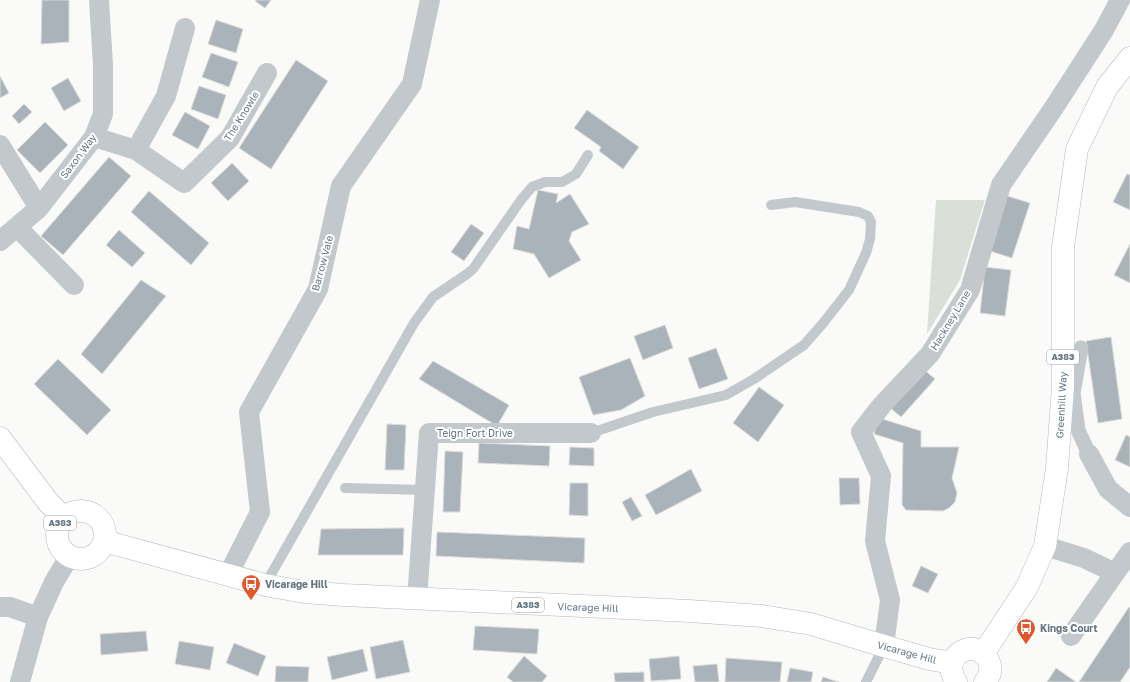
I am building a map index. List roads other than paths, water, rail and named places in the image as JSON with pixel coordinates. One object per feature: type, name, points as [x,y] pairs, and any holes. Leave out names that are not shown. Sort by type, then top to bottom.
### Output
[{"type":"main road","name":"Greenhill Way","points":[[984,654],[1027,587],[1045,546],[1057,468],[1063,387],[1063,247],[1077,149],[1107,87],[1130,58]]},
{"type":"main road","name":"A383","points":[[0,438],[48,502],[64,518]]},
{"type":"main road","name":"A383","points":[[69,557],[59,546],[57,531],[59,524],[70,514],[78,511],[93,514],[99,519],[103,526],[105,533],[104,541]]},
{"type":"main road","name":"Vicarage Hill","points":[[104,541],[265,585],[304,592],[762,616],[811,624],[930,659],[954,673],[955,657],[960,652],[972,649],[978,650],[984,654]]},
{"type":"main road","points":[[69,557],[83,560],[91,558],[102,548],[104,541]]},
{"type":"main road","points":[[984,654],[990,664],[989,677],[985,682]]},
{"type":"street","name":"Saxon Way","points":[[0,241],[39,208],[94,137],[103,114],[103,64],[98,0]]},
{"type":"street","name":"Barrow Vale","points":[[228,575],[260,512],[249,412],[318,289],[342,186],[412,84],[430,0]]},
{"type":"street","name":"Hackney Lane","points":[[884,646],[890,600],[875,541],[881,476],[862,432],[882,405],[930,354],[970,290],[1001,185],[1053,110],[1100,36],[1120,0]]},
{"type":"street","points":[[136,150],[166,96],[185,28]]},
{"type":"street","name":"The Knowle","points":[[94,137],[136,150],[184,183],[230,138],[267,73]]},
{"type":"street","points":[[0,145],[39,208]]},
{"type":"street","points":[[17,227],[74,285]]},
{"type":"street","points":[[1081,348],[1074,393],[1078,430],[1089,454],[1108,488],[1130,507]]},
{"type":"street","name":"Teign Fort Drive","points":[[417,599],[429,434],[591,432]]},
{"type":"street","points":[[1045,546],[1084,558],[1115,573]]},
{"type":"street","points":[[1071,636],[1130,552]]},
{"type":"street","points":[[20,682],[38,617],[54,582],[69,557]]},
{"type":"street","points":[[0,607],[10,607],[38,617]]},
{"type":"lane","points":[[265,585],[414,324],[433,297],[468,274],[473,269],[521,200],[532,187],[545,182],[562,182],[576,174],[588,155]]},
{"type":"lane","points":[[591,432],[653,412],[726,395],[754,379],[804,345],[824,322],[849,290],[868,246],[871,222],[868,216],[859,212],[795,202],[771,205]]},
{"type":"lane","points":[[345,488],[425,490]]},
{"type":"lane","points":[[866,682],[884,646]]},
{"type":"place","name":"Vicarage Hill","points":[[251,601]]},
{"type":"place","name":"Kings Court","points":[[1026,645]]}]
